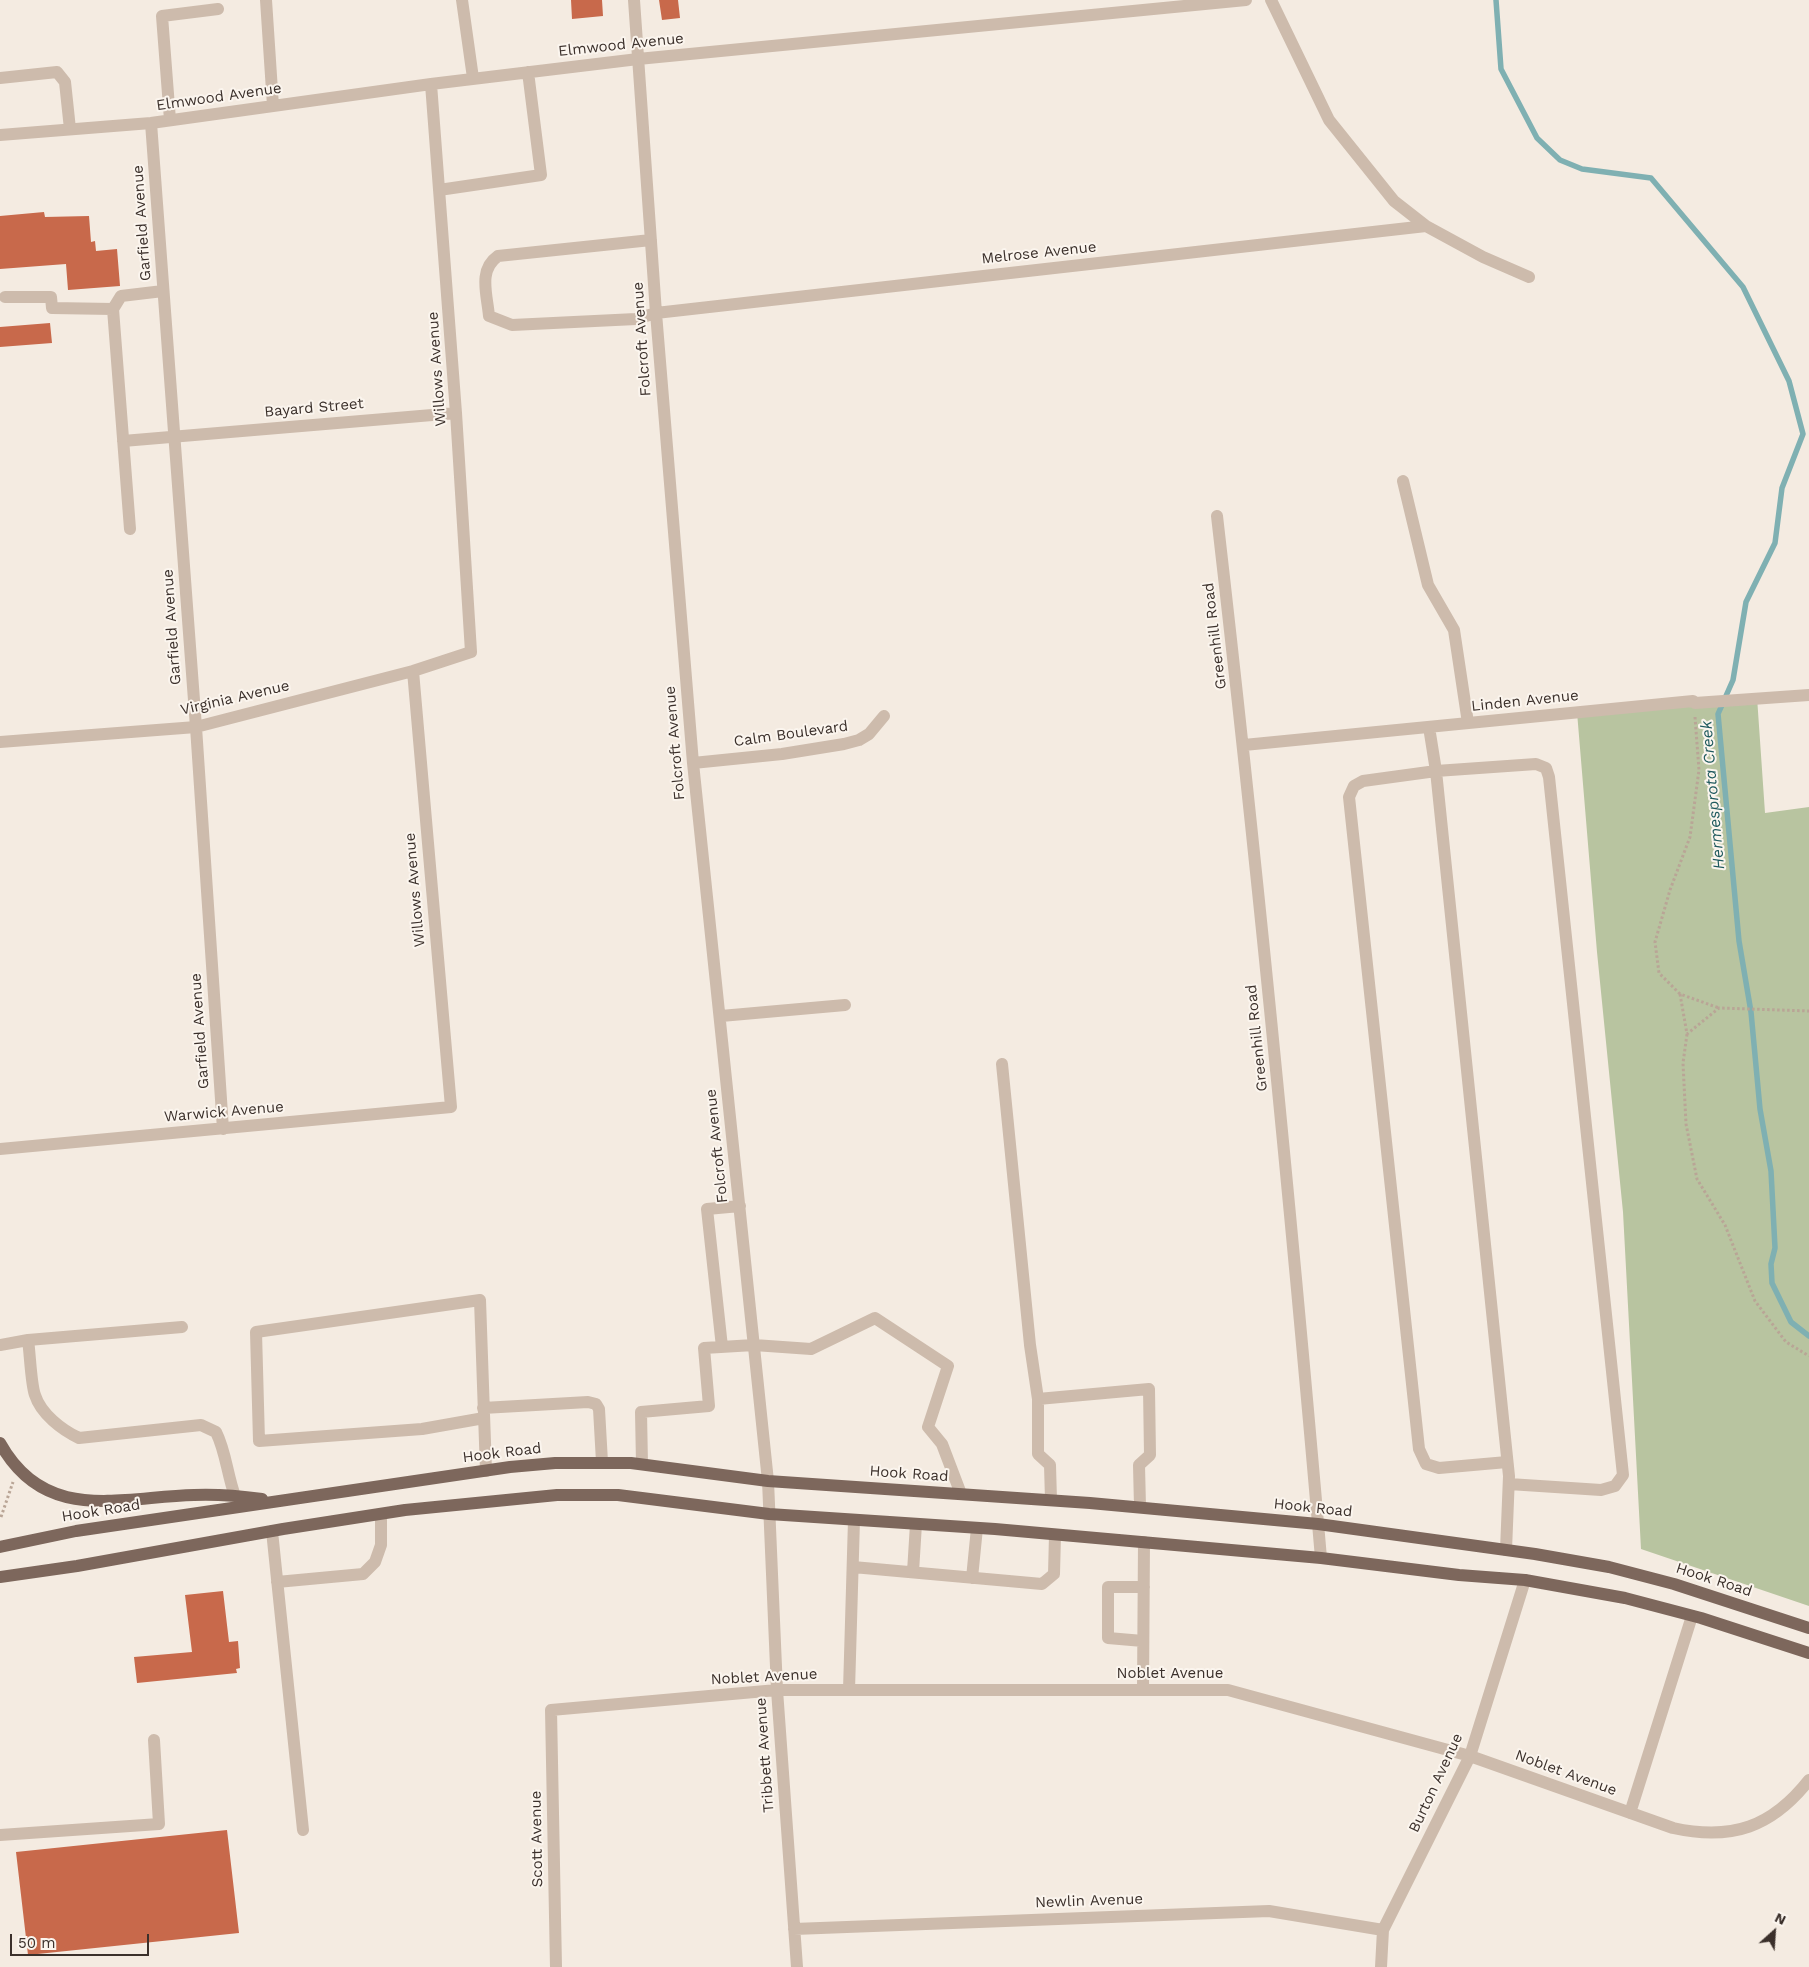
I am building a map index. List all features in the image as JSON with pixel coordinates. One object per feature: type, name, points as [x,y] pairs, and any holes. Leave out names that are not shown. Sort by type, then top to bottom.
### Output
[{"type":"main road","points":[[0,1444],[22,1474],[36,1485],[68,1499],[103,1502],[195,1494],[280,1501]]},
{"type":"main road","name":"Hook Road","points":[[0,1546],[85,1530],[486,1471],[555,1463],[602,1462],[642,1464],[768,1481],[1051,1500],[1318,1524],[1506,1550],[1608,1567],[1674,1584],[1809,1628]]},
{"type":"main road","points":[[0,1577],[77,1566],[272,1531],[381,1514],[557,1495],[588,1494],[646,1498],[770,1514],[1144,1542],[1321,1558],[1459,1576],[1525,1580],[1625,1598],[1692,1616],[1809,1654]]},
{"type":"street","points":[[266,0],[273,106]]},
{"type":"street","points":[[462,0],[473,78]]},
{"type":"street","name":"Folcroft Avenue","points":[[634,0],[656,313],[693,763],[721,1016],[768,1481]]},
{"type":"street","name":"Elmwood Avenue","points":[[0,135],[151,123],[473,78],[638,59],[1246,0]]},
{"type":"street","points":[[1271,0],[1329,120],[1394,201],[1426,226],[1483,257],[1529,276]]},
{"type":"street","points":[[170,120],[162,16],[218,9]]},
{"type":"street","points":[[0,78],[57,72],[65,82],[70,129]]},
{"type":"street","points":[[439,190],[541,175],[528,72]]},
{"type":"street","name":"Willows Avenue","points":[[431,84],[456,413],[471,652]]},
{"type":"street","name":"Garfield Avenue","points":[[151,123],[196,727],[223,1129]]},
{"type":"street","name":"Melrose Avenue","points":[[651,240],[498,256],[489,262],[485,275],[489,316],[512,325],[636,318],[656,313],[1426,226]]},
{"type":"street","points":[[130,529],[113,309],[121,296],[163,291]]},
{"type":"street","points":[[5,297],[51,297],[52,308],[113,309]]},
{"type":"street","name":"Bayard Street","points":[[123,441],[456,413]]},
{"type":"street","points":[[1403,481],[1428,585],[1454,630],[1468,723]]},
{"type":"street","name":"Greenhill Road","points":[[1217,516],[1244,745],[1283,1135],[1321,1558]]},
{"type":"street","name":"Virginia Avenue","points":[[0,742],[196,727],[413,671],[471,652]]},
{"type":"street","name":"Willows Avenue","points":[[413,671],[451,1107]]},
{"type":"street","name":"Linden Avenue","points":[[1244,745],[1693,701],[1694,703],[1809,695]]},
{"type":"street","name":"Calm Boulevard","points":[[693,763],[782,754],[844,744],[859,740],[869,734],[884,716]]},
{"type":"street","points":[[1429,727],[1436,771],[1507,1462],[1509,1484],[1506,1550]]},
{"type":"street","points":[[1507,1462],[1439,1468],[1426,1464],[1419,1449],[1349,797],[1354,786],[1363,781],[1436,771],[1536,764],[1546,768],[1549,777],[1623,1475],[1615,1486],[1601,1490],[1509,1484]]},
{"type":"street","points":[[721,1016],[845,1004]]},
{"type":"street","points":[[1002,1064],[1030,1345],[1038,1399],[1038,1454],[1050,1465],[1051,1500]]},
{"type":"street","name":"Warwick Avenue","points":[[0,1149],[451,1107]]},
{"type":"street","points":[[722,1347],[707,1208],[740,1206]]},
{"type":"street","points":[[486,1471],[484,1413],[480,1300],[256,1332],[259,1441],[422,1429],[484,1413],[588,1402],[596,1404],[599,1408],[602,1462]]},
{"type":"street","points":[[642,1464],[641,1412],[709,1406],[704,1348],[754,1345],[811,1349],[874,1318],[948,1366],[928,1427],[942,1444],[961,1494]]},
{"type":"street","points":[[0,1345],[28,1340],[182,1327]]},
{"type":"street","points":[[28,1340],[35,1395],[46,1411],[64,1430],[79,1438],[97,1438],[201,1425],[216,1432],[223,1445],[227,1474],[235,1496]]},
{"type":"street","points":[[1038,1399],[1149,1389],[1150,1455],[1139,1465],[1140,1507]]},
{"type":"street","name":"Tribbett Avenue","points":[[768,1481],[777,1690],[797,1967]]},
{"type":"street","points":[[278,1582],[363,1574],[375,1562],[381,1544],[381,1514]]},
{"type":"street","points":[[849,1690],[854,1520]]},
{"type":"street","points":[[913,1572],[916,1524]]},
{"type":"street","points":[[972,1578],[976,1528]]},
{"type":"street","points":[[272,1531],[303,1830]]},
{"type":"street","points":[[853,1567],[1042,1584],[1048,1581],[1054,1574],[1055,1535]]},
{"type":"street","points":[[1143,1690],[1144,1542]]},
{"type":"street","name":"Burton Avenue","points":[[1381,1967],[1383,1930],[1470,1756],[1525,1580]]},
{"type":"street","points":[[1144,1587],[1108,1587],[1108,1638],[1144,1641]]},
{"type":"street","points":[[1630,1813],[1692,1616]]},
{"type":"street","name":"Noblet Avenue","points":[[551,1710],[777,1690],[1228,1690],[1470,1756],[1630,1813],[1696,1833],[1737,1831],[1770,1818],[1797,1795],[1809,1780]]},
{"type":"street","name":"Scott Avenue","points":[[551,1710],[556,1967]]},
{"type":"street","points":[[0,1835],[159,1824],[154,1740]]},
{"type":"street","name":"Newlin Avenue","points":[[794,1929],[1269,1911],[1383,1930]]},
{"type":"path","points":[[1694,703],[1699,770],[1690,837],[1670,890],[1654,942],[1659,973],[1680,994],[1719,1008],[1809,1011]]},
{"type":"path","points":[[1680,994],[1687,1034],[1683,1063],[1686,1124],[1697,1180],[1726,1226],[1755,1301],[1786,1342],[1809,1356]]},
{"type":"path","points":[[1687,1034],[1719,1008]]},
{"type":"path","points":[[1,1517],[15,1476]]},
{"type":"green space","points":[[1757,697],[1765,813],[1809,807],[1809,1606],[1641,1549],[1623,1212],[1597,952],[1577,712]]},
{"type":"building","points":[[571,0],[602,0],[603,16],[572,19]]},
{"type":"building","points":[[659,0],[678,0],[680,18],[662,20]]},
{"type":"building","points":[[44,212],[45,217],[89,216],[91,242],[95,241],[96,251],[117,249],[120,286],[68,290],[66,264],[0,269],[0,216]]},
{"type":"building","points":[[50,323],[52,343],[0,347],[0,327]]},
{"type":"building","points":[[223,1591],[229,1642],[238,1641],[240,1668],[236,1669],[237,1673],[137,1683],[134,1657],[192,1652],[185,1595]]},
{"type":"building","points":[[227,1830],[239,1933],[28,1955],[16,1852]]},
{"type":"waterway","name":"Hermesprota Creek","points":[[1496,0],[1501,69],[1537,138],[1560,160],[1582,169],[1651,178],[1743,287],[1789,381],[1803,434],[1782,488],[1775,543],[1746,602],[1733,680],[1718,714],[1739,941],[1751,1012],[1760,1109],[1771,1171],[1775,1248],[1771,1264],[1772,1283],[1791,1322],[1809,1336]]}]
